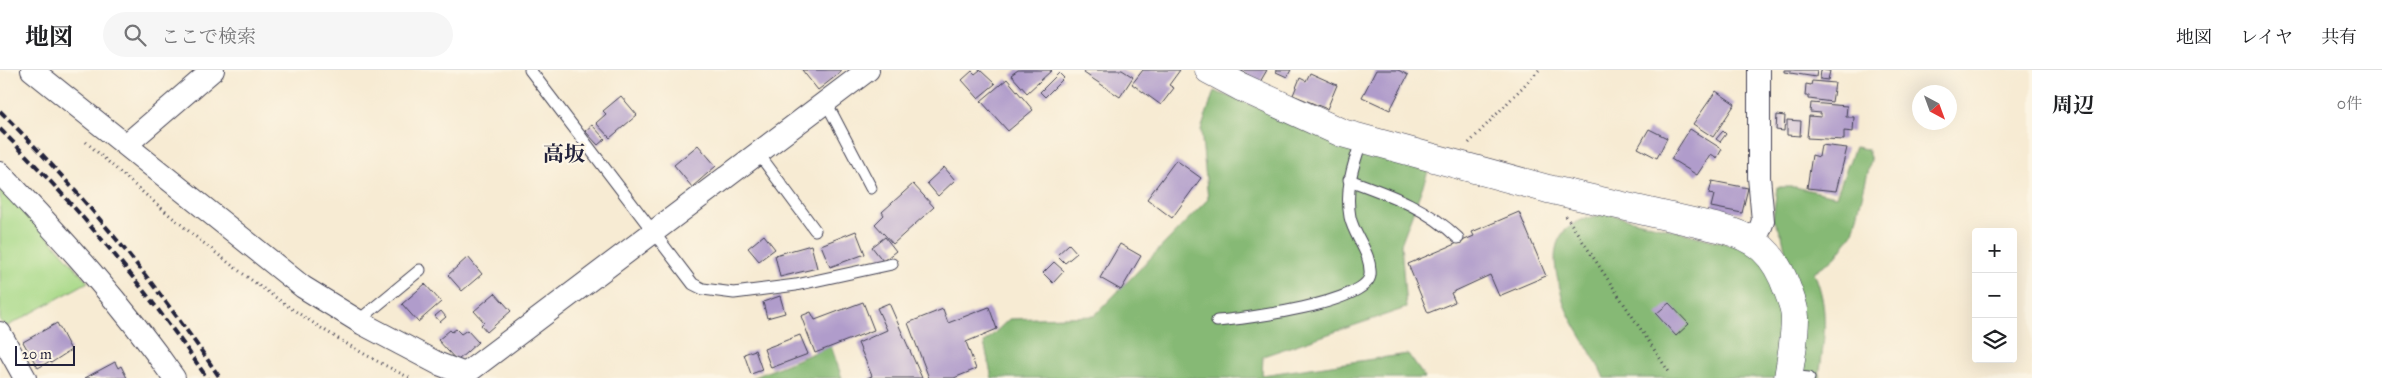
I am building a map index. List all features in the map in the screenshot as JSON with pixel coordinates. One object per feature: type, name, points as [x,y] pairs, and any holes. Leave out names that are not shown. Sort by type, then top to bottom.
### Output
[{"type":"street","points":[[32,70],[303,286],[358,320],[462,376],[868,70]]},
{"type":"street","points":[[127,144],[213,70]]},
{"type":"street","points":[[1209,70],[1325,125],[1362,139],[1548,189],[1738,233],[1766,250],[1783,276],[1795,314],[1795,377]]},
{"type":"street","points":[[1755,242],[1763,221],[1759,177],[1760,70]]},
{"type":"street","points":[[0,173],[86,264],[140,328],[174,378]]},
{"type":"street","points":[[0,333],[25,378]]},
{"type":"lane","points":[[530,70],[693,284],[703,289],[734,293],[796,284],[892,264]]},
{"type":"lane","points":[[826,102],[871,188]]},
{"type":"lane","points":[[1217,321],[1256,317],[1313,306],[1364,287],[1370,276],[1369,260],[1350,218],[1348,180],[1362,139]]},
{"type":"lane","points":[[758,153],[815,230]]},
{"type":"lane","points":[[1348,180],[1399,198],[1440,220],[1458,238]]},
{"type":"lane","points":[[358,320],[420,270]]},
{"type":"path","points":[[1451,162],[1539,70]]},
{"type":"path","points":[[1548,189],[1669,372]]},
{"type":"green space","points":[[1214,91],[1428,172],[1401,244],[1406,308],[1263,356],[1262,375],[1408,354],[1425,378],[992,378],[984,343],[1009,319],[1094,316],[1208,199],[1201,130]]},
{"type":"green space","points":[[1855,147],[1867,149],[1871,160],[1853,233],[1836,257],[1814,272],[1824,312],[1824,337],[1819,378],[1604,378],[1566,308],[1559,285],[1555,256],[1557,244],[1562,234],[1569,227],[1580,221],[1609,214],[1787,259],[1782,235],[1773,218],[1777,187],[1795,187],[1836,196]]},
{"type":"green space","points":[[0,182],[88,282],[6,327],[0,321]]},
{"type":"green space","points":[[831,346],[842,378],[752,378]]},
{"type":"building","points":[[802,70],[840,70],[841,72],[818,90]]},
{"type":"building","points":[[980,70],[995,84],[978,98],[962,80],[972,71],[975,74]]},
{"type":"building","points":[[1018,70],[1052,70],[1027,93],[1011,75]]},
{"type":"building","points":[[1086,70],[1122,70],[1133,77],[1120,97],[1084,73]]},
{"type":"building","points":[[1143,70],[1180,70],[1169,85],[1174,88],[1161,105],[1132,84]]},
{"type":"building","points":[[1240,70],[1267,70],[1260,82]]},
{"type":"building","points":[[1277,70],[1291,70],[1287,77],[1276,72]]},
{"type":"building","points":[[1376,70],[1398,70],[1408,75],[1390,110],[1362,97]]},
{"type":"building","points":[[1784,70],[1817,70],[1816,77],[1784,72]]},
{"type":"building","points":[[1821,70],[1830,71],[1828,80],[1820,79]]},
{"type":"building","points":[[1059,73],[1064,78],[1045,97],[1040,92]]},
{"type":"building","points":[[1310,73],[1337,85],[1327,109],[1293,95],[1300,78],[1306,81]]},
{"type":"building","points":[[1007,79],[1033,110],[1008,131],[981,101]]},
{"type":"building","points":[[1812,81],[1835,83],[1832,102],[1809,99],[1809,96],[1805,96],[1806,84],[1811,85]]},
{"type":"building","points":[[1716,91],[1735,104],[1713,137],[1693,124]]},
{"type":"building","points":[[621,96],[637,115],[610,138],[596,123],[606,114],[603,111]]},
{"type":"building","points":[[1811,103],[1847,106],[1846,117],[1854,117],[1853,132],[1844,131],[1844,140],[1807,138],[1809,116],[1821,117],[1821,113],[1810,112]]},
{"type":"building","points":[[1777,115],[1785,116],[1784,131],[1776,130]]},
{"type":"building","points":[[1787,120],[1801,121],[1800,136],[1787,135]]},
{"type":"building","points":[[592,125],[605,139],[598,145],[585,131]]},
{"type":"building","points":[[1649,129],[1667,138],[1657,158],[1638,148]]},
{"type":"building","points":[[1690,129],[1722,149],[1717,158],[1711,154],[1697,175],[1671,159]]},
{"type":"building","points":[[1723,131],[1726,134],[1720,142],[1716,139]]},
{"type":"building","points":[[698,145],[716,166],[692,187],[674,165]]},
{"type":"building","points":[[1821,145],[1847,148],[1836,191],[1807,188],[1812,155],[1819,157]]},
{"type":"building","points":[[1176,160],[1201,178],[1172,218],[1147,199]]},
{"type":"building","points":[[944,167],[955,180],[938,196],[927,183]]},
{"type":"building","points":[[1712,181],[1748,188],[1742,213],[1711,207],[1714,195],[1709,194]]},
{"type":"building","points":[[913,184],[934,207],[893,244],[875,224],[884,215],[882,212]]},
{"type":"building","points":[[1519,212],[1546,276],[1499,296],[1490,275],[1451,293],[1455,302],[1428,313],[1408,264],[1474,236],[1472,232]]},
{"type":"building","points":[[856,231],[865,254],[830,267],[821,245]]},
{"type":"building","points":[[764,235],[775,249],[759,261],[748,248]]},
{"type":"building","points":[[885,237],[896,251],[883,261],[872,247]]},
{"type":"building","points":[[1069,244],[1077,253],[1065,263],[1057,255]]},
{"type":"building","points":[[1120,244],[1141,256],[1121,290],[1100,278]]},
{"type":"building","points":[[811,245],[817,268],[780,277],[775,255]]},
{"type":"building","points":[[468,257],[482,274],[462,291],[448,275]]},
{"type":"building","points":[[1054,262],[1064,271],[1053,283],[1043,273]]},
{"type":"building","points":[[425,284],[441,302],[418,322],[402,304]]},
{"type":"building","points":[[495,293],[511,311],[487,332],[481,325],[484,322],[474,311]]},
{"type":"building","points":[[780,296],[785,313],[767,318],[763,302]]},
{"type":"building","points":[[863,302],[874,330],[815,353],[801,316],[811,312],[815,320]]},
{"type":"building","points":[[889,303],[922,378],[867,378],[872,376],[858,343],[887,330],[877,308]]},
{"type":"building","points":[[1669,303],[1689,324],[1676,336],[1656,314]]},
{"type":"building","points":[[989,307],[997,329],[966,342],[976,369],[954,378],[929,378],[908,323],[943,309],[948,323]]},
{"type":"building","points":[[441,311],[446,317],[440,322],[435,316]]},
{"type":"building","points":[[57,323],[71,350],[51,363],[50,361],[38,368],[23,342]]},
{"type":"building","points":[[456,329],[461,334],[467,330],[478,342],[457,361],[438,340],[450,330],[452,332]]},
{"type":"building","points":[[800,335],[808,354],[771,368],[764,349]]},
{"type":"building","points":[[755,350],[762,370],[751,374],[744,354]]},
{"type":"building","points":[[115,362],[118,368],[121,366],[127,378],[85,378]]},
{"type":"railway","points":[[0,111],[60,174],[116,239],[144,273],[220,378]]},
{"type":"railway","points":[[0,129],[56,187],[110,249],[160,312],[207,378]]},
{"type":"district","name":"高坂","points":[[564,154]]}]
